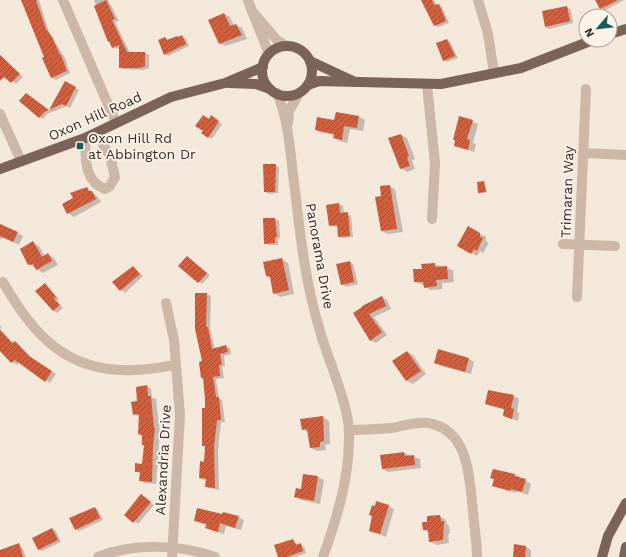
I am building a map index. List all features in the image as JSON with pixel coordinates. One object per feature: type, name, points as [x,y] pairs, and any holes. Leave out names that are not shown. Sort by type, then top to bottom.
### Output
[{"type":"main road","points":[[308,85],[312,73],[310,61],[304,53],[296,48],[286,46],[274,50],[269,54],[263,67],[265,82],[273,91],[292,95],[299,93],[308,85],[319,81],[427,85],[442,84],[521,68],[578,46]]},
{"type":"main road","points":[[310,61],[357,82]]},
{"type":"main road","name":"Oxon Hill Road","points":[[0,169],[85,138],[171,97],[224,83],[263,67]]},
{"type":"main road","name":"Oxon Hill Road","points":[[224,83],[256,84],[273,91]]},
{"type":"main road","points":[[602,557],[608,536],[626,503]]},
{"type":"main road","points":[[624,557],[626,547]]},
{"type":"street","points":[[63,0],[116,123]]},
{"type":"street","points":[[248,0],[269,54]]},
{"type":"street","points":[[478,0],[488,34],[494,73]]},
{"type":"street","points":[[252,11],[276,38],[286,46]]},
{"type":"street","points":[[427,85],[435,163],[432,219]]},
{"type":"street","name":"Trimaran Way","points":[[577,297],[586,89]]},
{"type":"street","name":"Panorama Drive","points":[[273,91],[283,107],[288,130],[301,250],[310,296],[349,430],[349,453],[343,491],[323,557]]},
{"type":"street","name":"Panorama Drive","points":[[288,130],[290,111],[299,93]]},
{"type":"street","points":[[0,114],[21,161]]},
{"type":"street","points":[[85,138],[88,174],[95,185],[105,189],[110,186],[115,177],[110,156],[96,132]]},
{"type":"street","points":[[583,153],[626,155]]},
{"type":"street","points":[[563,244],[615,246]]},
{"type":"street","points":[[3,282],[31,325],[48,343],[75,359],[97,368],[117,370],[134,370],[176,364]]},
{"type":"street","name":"Alexandria Drive","points":[[166,303],[173,330],[180,407],[180,438],[173,552]]},
{"type":"street","points":[[349,430],[394,427],[412,423],[429,423],[443,428],[451,434],[462,450],[468,470],[477,557]]},
{"type":"street","points":[[98,557],[124,550],[173,552],[215,557]]},
{"type":"building","points":[[21,0],[36,0],[46,29],[61,55],[67,71],[51,78],[42,58],[44,57]]},
{"type":"building","points":[[106,0],[115,19],[112,20],[127,52],[145,52],[145,66],[140,68],[119,68],[119,45],[112,48],[109,41],[108,42],[94,6]]},
{"type":"building","points":[[421,0],[432,0],[434,5],[439,4],[446,21],[434,26]]},
{"type":"building","points":[[595,0],[618,0],[602,8],[599,8]]},
{"type":"building","points":[[567,6],[570,21],[545,27],[542,11]]},
{"type":"building","points":[[224,13],[230,26],[236,24],[242,35],[219,44],[208,20]]},
{"type":"building","points":[[182,35],[186,44],[164,55],[158,40],[165,37],[167,40]]},
{"type":"building","points":[[447,39],[455,56],[443,61],[436,43]]},
{"type":"building","points":[[0,55],[20,74],[11,83],[4,77],[0,81]]},
{"type":"building","points":[[65,81],[76,87],[66,106],[62,104],[49,110]]},
{"type":"building","points":[[26,93],[49,110],[44,112],[39,118],[19,101]]},
{"type":"building","points":[[336,112],[359,116],[357,128],[344,126],[342,140],[333,138],[334,134],[315,130],[317,117],[334,120]]},
{"type":"building","points":[[203,115],[209,119],[211,115],[219,121],[208,138],[201,133],[203,131],[195,126]]},
{"type":"building","points":[[459,116],[473,120],[467,139],[470,140],[468,150],[454,146],[455,140],[453,140]]},
{"type":"building","points":[[401,134],[409,156],[407,157],[410,166],[400,169],[388,138]]},
{"type":"building","points":[[263,164],[276,164],[275,192],[264,192]]},
{"type":"building","points":[[484,181],[486,192],[478,193],[477,182]]},
{"type":"building","points":[[390,185],[397,229],[381,231],[375,197],[381,196],[380,186]]},
{"type":"building","points":[[87,187],[89,191],[92,191],[96,199],[67,214],[62,204],[73,198],[70,193]]},
{"type":"building","points":[[339,203],[340,213],[348,212],[350,236],[338,237],[337,225],[329,226],[326,205]]},
{"type":"building","points":[[263,218],[275,218],[277,237],[275,237],[275,243],[264,244]]},
{"type":"building","points":[[0,224],[18,232],[13,242],[0,236]]},
{"type":"building","points":[[468,226],[480,233],[480,237],[483,238],[477,251],[474,249],[471,254],[457,246]]},
{"type":"building","points":[[33,241],[42,257],[48,253],[52,261],[36,270],[33,264],[28,265],[20,249]]},
{"type":"building","points":[[187,256],[207,273],[198,283],[178,266]]},
{"type":"building","points":[[282,258],[289,290],[273,294],[270,277],[266,276],[263,262]]},
{"type":"building","points":[[350,261],[354,282],[341,285],[336,264]]},
{"type":"building","points":[[435,263],[435,267],[447,266],[448,279],[436,280],[437,286],[424,288],[423,282],[414,282],[413,269],[422,269],[421,264]]},
{"type":"building","points":[[133,266],[140,274],[120,291],[112,282]]},
{"type":"building","points":[[45,283],[56,297],[54,299],[60,305],[53,311],[35,291]]},
{"type":"building","points":[[195,293],[207,293],[206,327],[208,327],[212,349],[226,345],[228,352],[220,354],[222,365],[219,365],[220,376],[213,377],[216,397],[219,397],[221,420],[217,420],[214,446],[215,488],[205,487],[206,479],[199,478],[200,461],[204,462],[205,446],[202,446],[202,408],[205,408],[205,400],[203,378],[201,378],[199,362],[202,361],[195,329]]},
{"type":"building","points":[[382,296],[386,306],[369,314],[382,332],[370,341],[353,313],[362,306]]},
{"type":"building","points":[[0,330],[12,343],[15,341],[29,356],[52,371],[45,382],[15,360],[11,363],[0,351]]},
{"type":"building","points":[[438,349],[469,358],[465,372],[434,363]]},
{"type":"building","points":[[407,351],[421,371],[406,381],[392,361]]},
{"type":"building","points":[[147,385],[148,396],[151,396],[155,428],[152,482],[139,481],[140,472],[135,472],[135,463],[142,464],[144,445],[142,445],[142,435],[138,434],[139,414],[133,415],[131,402],[137,401],[136,387]]},
{"type":"building","points":[[488,390],[514,395],[511,408],[514,409],[512,419],[503,416],[504,409],[485,404]]},
{"type":"building","points":[[323,416],[324,441],[320,442],[320,447],[310,448],[307,429],[302,430],[300,419]]},
{"type":"building","points":[[404,452],[405,456],[414,455],[415,465],[382,469],[380,455]]},
{"type":"building","points":[[493,469],[515,474],[514,476],[526,479],[522,492],[511,489],[510,491],[492,486],[494,479],[490,478]]},
{"type":"building","points":[[303,474],[318,476],[314,501],[294,497],[296,488],[301,489]]},
{"type":"building","points":[[141,494],[151,502],[133,523],[124,515]]},
{"type":"building","points":[[376,501],[389,505],[380,534],[369,531],[372,516],[369,515],[372,505],[375,506]]},
{"type":"building","points":[[95,507],[100,518],[75,530],[69,518]]},
{"type":"building","points":[[197,508],[222,514],[223,512],[239,516],[235,528],[220,523],[218,532],[205,528],[207,524],[194,521]]},
{"type":"building","points":[[440,515],[441,521],[444,521],[443,540],[429,542],[428,530],[423,530],[422,522],[427,522],[427,516]]},
{"type":"building","points":[[52,528],[58,540],[38,550],[32,538]]},
{"type":"building","points":[[293,539],[296,545],[301,543],[303,551],[287,557],[278,557],[274,545]]},
{"type":"building","points":[[19,543],[23,557],[0,557],[0,550]]},
{"type":"building","points":[[514,544],[526,546],[525,557],[513,557]]},
{"type":"place","name":"Oxon Hill Rd at Abbington Dr","points":[[80,146]]}]
